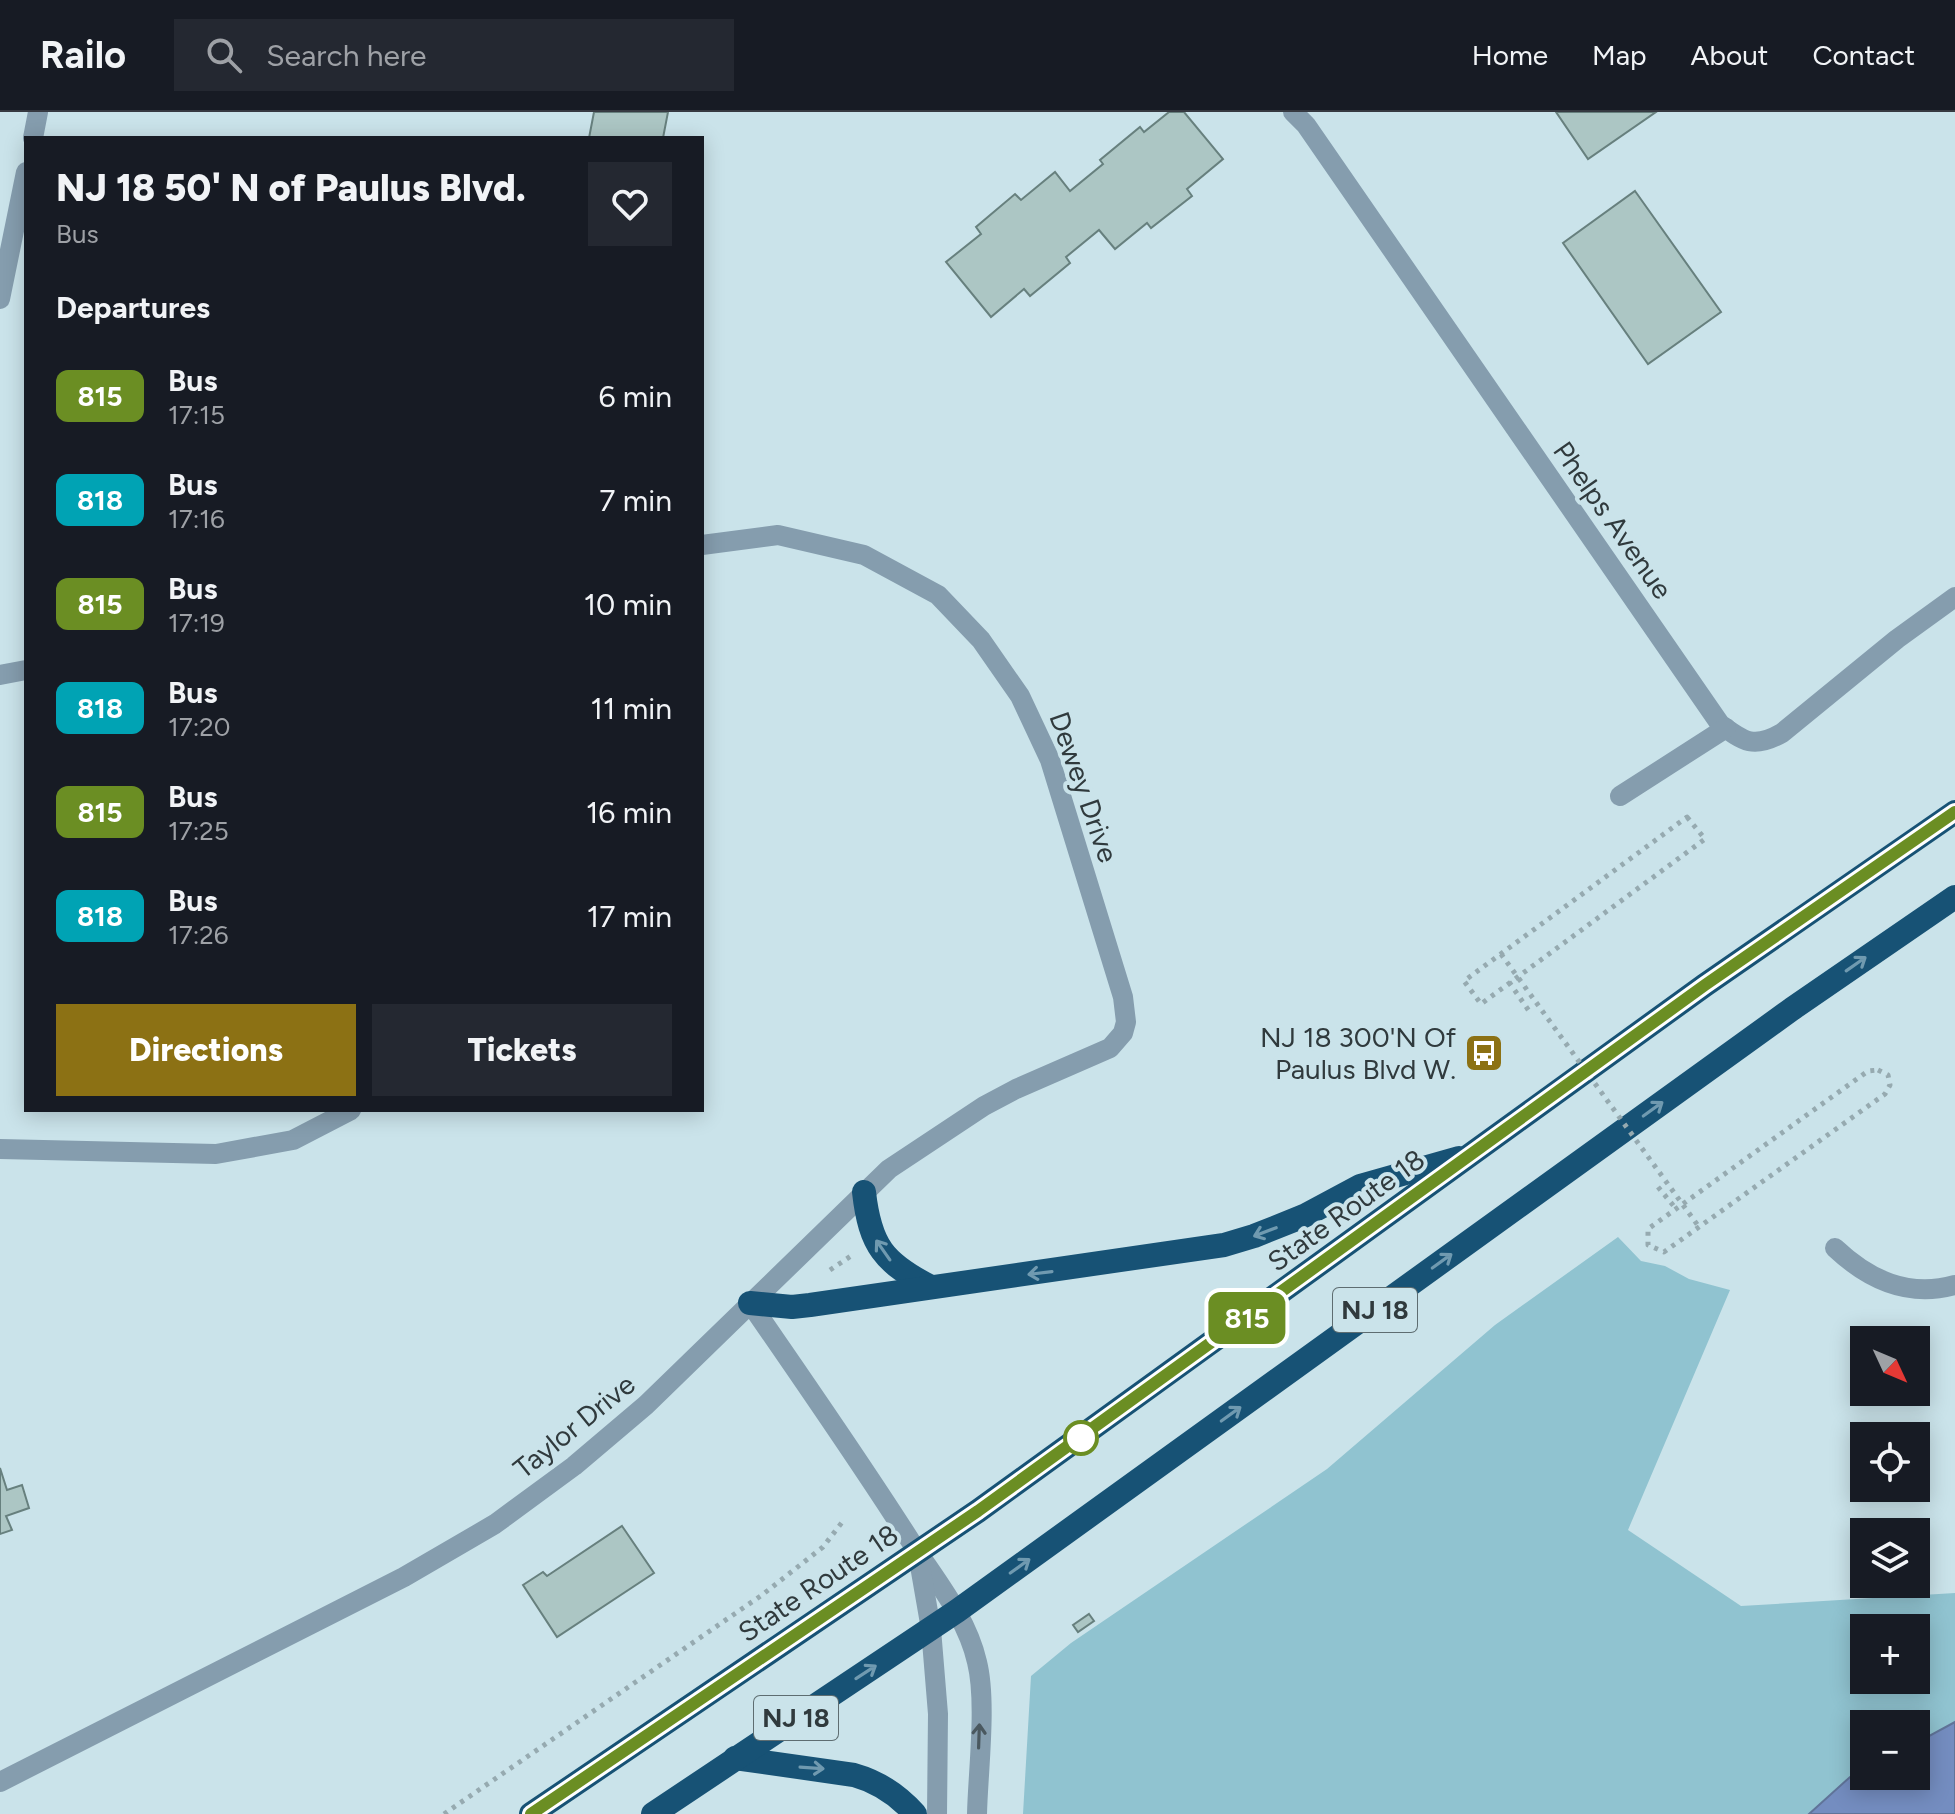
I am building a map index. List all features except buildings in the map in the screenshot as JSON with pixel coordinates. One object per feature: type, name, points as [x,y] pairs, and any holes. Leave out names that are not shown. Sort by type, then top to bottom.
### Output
[{"type":"highway","name":"State Route 18","points":[[531,1814],[918,1552],[1129,1404],[1718,976],[1955,812]]},
{"type":"highway","name":"NJ 18","points":[[653,1814],[957,1611],[1754,1036],[1955,897]]},
{"type":"highway","points":[[750,1303],[792,1307],[1224,1245],[1304,1216],[1360,1186],[1476,1153]]},
{"type":"highway","points":[[864,1192],[866,1212],[876,1242],[902,1272],[931,1287]]},
{"type":"highway","points":[[735,1758],[854,1775],[893,1793],[915,1814]]},
{"type":"street","points":[[33,136],[38,112]]},
{"type":"street","name":"Phelps Avenue","points":[[1293,112],[1306,125],[1702,698],[1726,728]]},
{"type":"street","points":[[0,299],[24,182]]},
{"type":"street","name":"Dewey Drive","points":[[704,545],[778,535],[864,555],[938,595],[981,640],[1020,696],[1050,760],[1126,1010],[1123,1033]]},
{"type":"street","points":[[1620,796],[1726,728],[1735,737],[1751,742],[1768,741],[1782,733],[1897,639],[1955,597]]},
{"type":"street","points":[[0,675],[24,670]]},
{"type":"street","name":"Taylor Drive","points":[[0,1782],[404,1577],[495,1524],[574,1466],[646,1405],[889,1169],[953,1125],[1016,1089],[1100,1054],[1123,1033]]},
{"type":"street","points":[[0,1149],[216,1154],[293,1140],[347,1112]]},
{"type":"street","points":[[1835,1248],[1851,1264],[1884,1282],[1924,1290],[1955,1285]]},
{"type":"street","points":[[750,1303],[957,1611],[977,1663],[981,1687],[977,1814]]},
{"type":"street","points":[[918,1552],[931,1629],[938,1714],[937,1814]]},
{"type":"path","points":[[1687,817],[1705,839],[1481,1004],[1464,981],[1501,954],[1687,817]]},
{"type":"path","points":[[1501,954],[1699,1227]]},
{"type":"path","points":[[1509,982],[1529,1011]]},
{"type":"path","points":[[1878,1070],[1888,1075],[1890,1085],[1885,1094],[1664,1252],[1648,1245],[1648,1229],[1677,1210],[1868,1071],[1878,1070]]},
{"type":"path","points":[[1658,1187],[1677,1210]]},
{"type":"path","points":[[830,1270],[861,1249]]},
{"type":"path","points":[[444,1814],[762,1595],[823,1547],[843,1521]]},
{"type":"shaded area","points":[[1618,1237],[1641,1261],[1665,1266],[1689,1279],[1730,1290],[1628,1530],[1741,1606],[1873,1598],[1930,1598],[1930,1595],[1955,1593],[1955,1794],[1881,1814],[1023,1814],[1031,1676],[1071,1643],[1327,1469],[1495,1325]]},
{"type":"shaded area","points":[[1955,1722],[1955,1814],[1809,1814],[1850,1777],[1850,1790],[1930,1790],[1930,1735]]},
{"type":"bus line","name":"815","points":[[531,1814],[978,1511],[1705,985],[1955,812]]},
{"type":"place","name":"NJ 18 300'N Of Paulus Blvd W.","points":[[1484,1053]]}]
